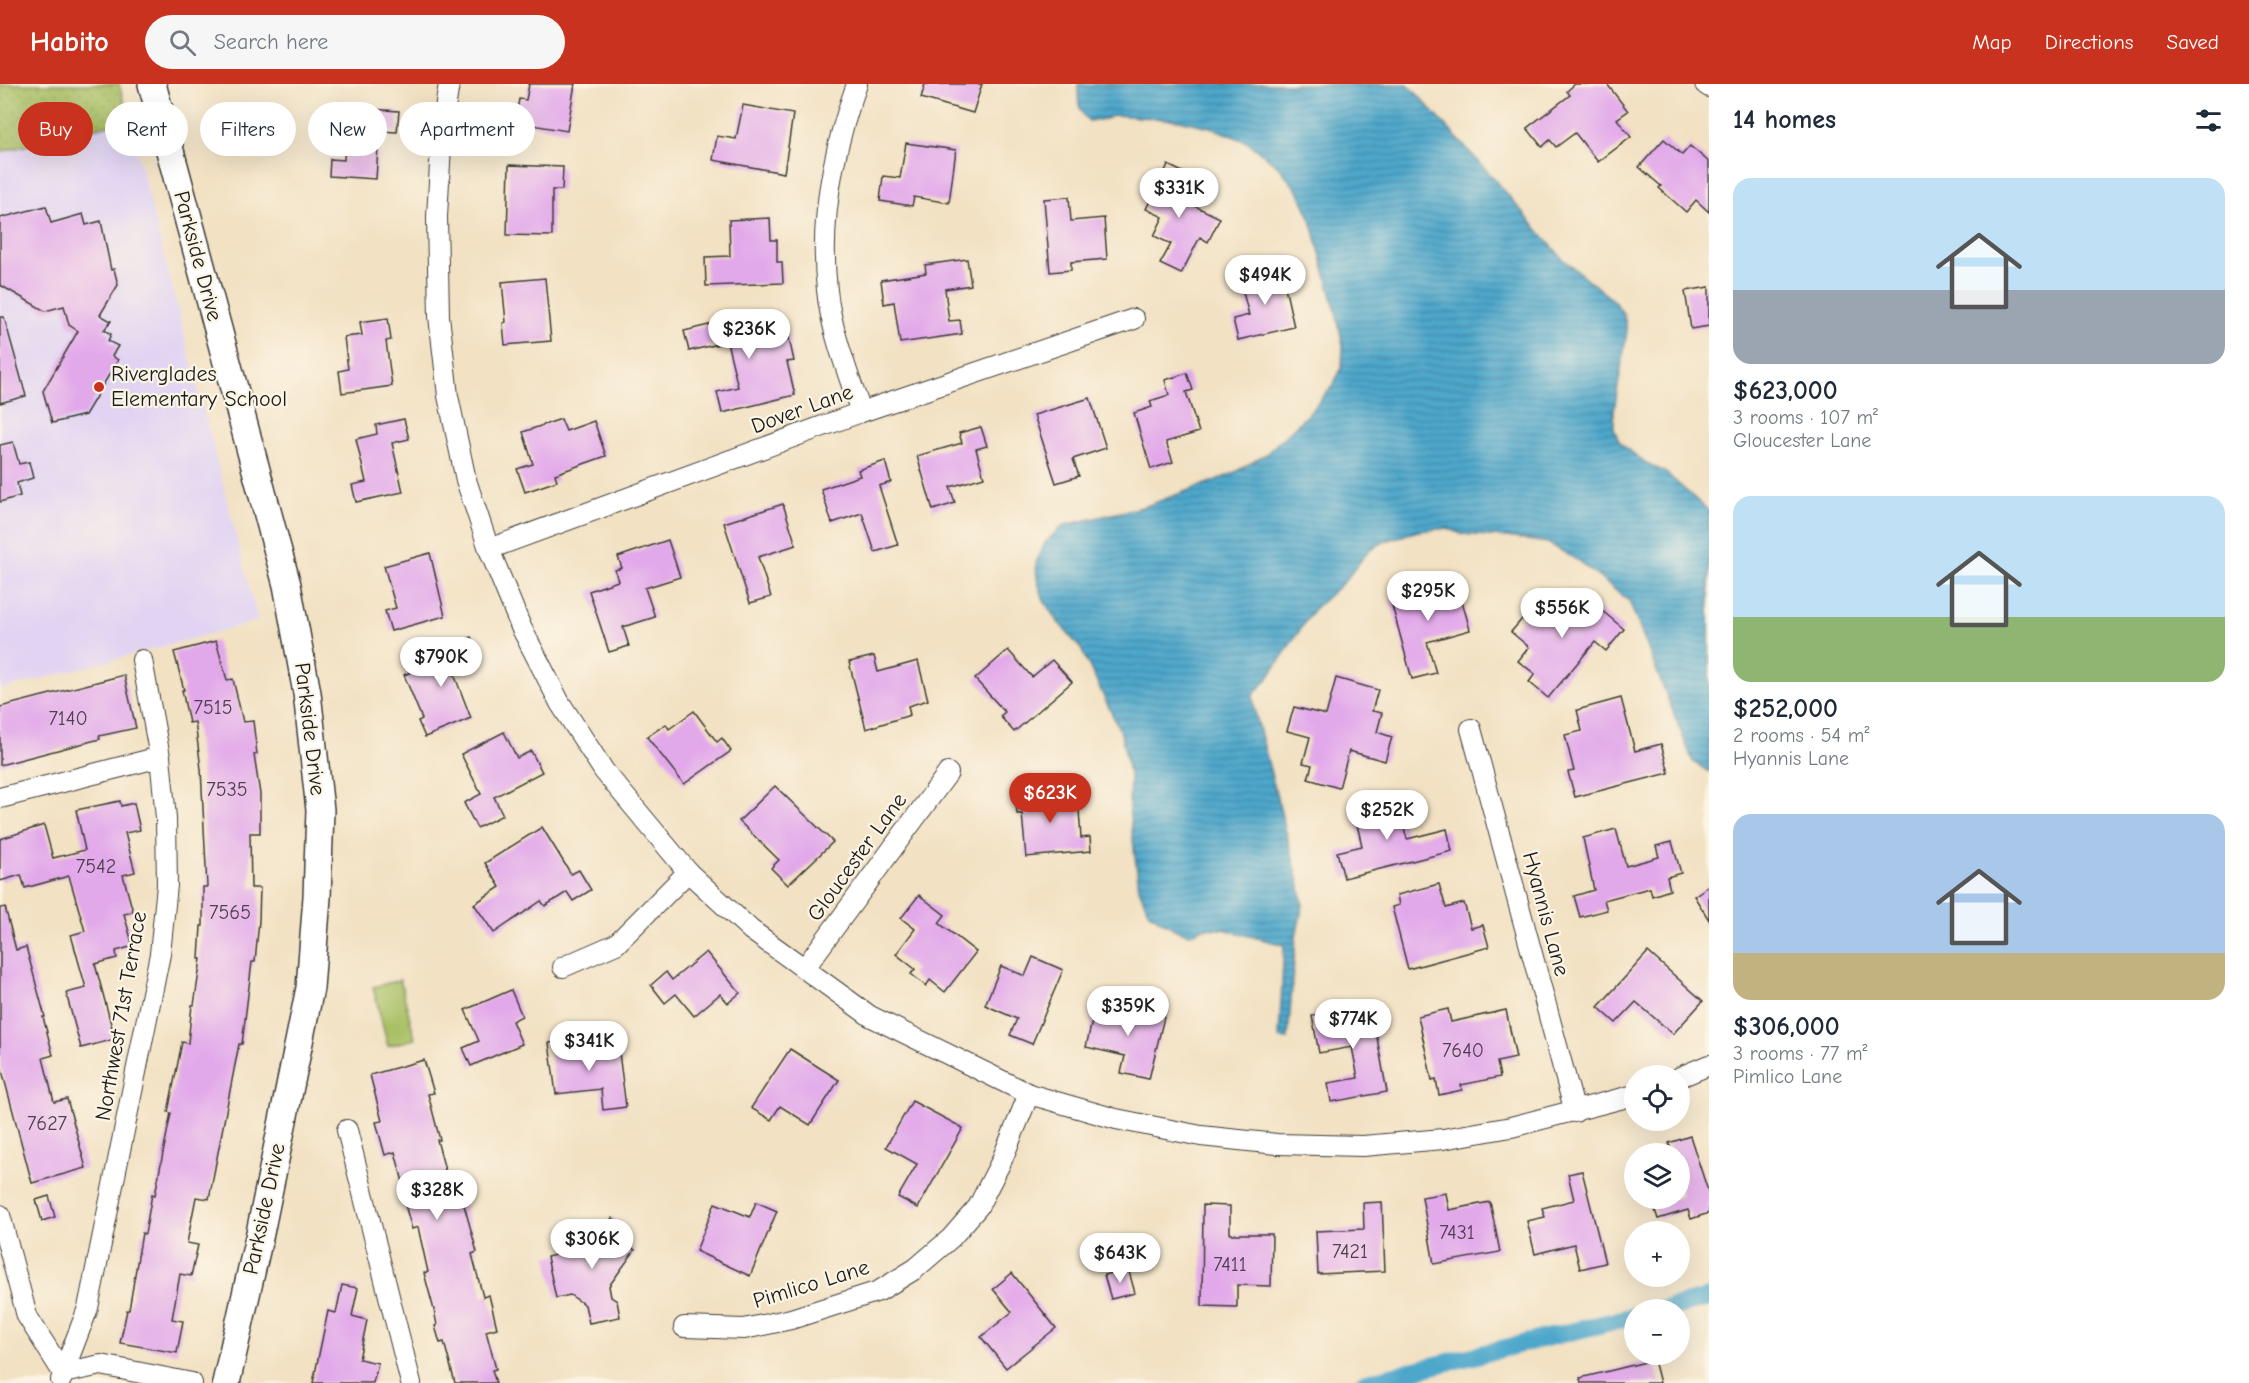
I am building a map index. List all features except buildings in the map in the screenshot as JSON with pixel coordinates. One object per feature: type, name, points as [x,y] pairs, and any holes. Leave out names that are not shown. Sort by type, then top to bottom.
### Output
[{"type":"street","name":"Parkside Drive","points":[[152,84],[287,585],[307,693],[320,810],[317,897],[310,988],[260,1233],[226,1383]]},
{"type":"street","points":[[449,84],[442,128],[437,217],[439,316],[448,396],[466,480],[489,549],[521,627],[560,703],[604,771],[688,872],[751,930],[870,1016],[1029,1094],[1116,1119],[1201,1136],[1298,1144],[1363,1146],[1443,1139],[1511,1128],[1624,1098]]},
{"type":"street","points":[[857,84],[832,169],[824,236],[827,291],[838,345],[861,412]]},
{"type":"street","points":[[1705,84],[1709,87]]},
{"type":"street","name":"Dover Lane","points":[[489,549],[861,412],[1134,319]]},
{"type":"street","name":"Northwest 71st Terrace","points":[[62,1378],[88,1308],[160,954],[167,885],[166,818],[160,757],[142,660]]},
{"type":"street","name":"Hyannis Lane","points":[[1471,729],[1575,1112]]},
{"type":"street","points":[[0,798],[160,757]]},
{"type":"street","name":"Gloucester Lane","points":[[804,969],[948,773]]},
{"type":"street","points":[[563,967],[616,944],[688,872]]},
{"type":"street","points":[[1690,1073],[1709,1065]]},
{"type":"street","name":"Pimlico Lane","points":[[684,1327],[744,1329],[791,1319],[879,1291],[915,1269],[951,1238],[978,1207],[1001,1162],[1029,1094]]},
{"type":"street","points":[[347,1130],[411,1383]]},
{"type":"street","points":[[0,1215],[27,1316],[62,1378],[82,1383]]},
{"type":"street","points":[[62,1378],[101,1365],[126,1377],[192,1383]]},
{"type":"shaded area","name":"Riverglades Elementary School","points":[[105,126],[105,156],[138,156],[258,621],[0,690],[0,152],[18,148],[18,156],[93,156],[93,129]]},
{"type":"green space","points":[[0,84],[119,84],[124,102],[105,102],[105,126],[93,129],[93,102],[18,102],[18,148],[0,152]]},
{"type":"green space","points":[[400,980],[415,1039],[388,1046],[373,987]]},
{"type":"water","points":[[1078,84],[1408,84],[1563,259],[1615,302],[1624,315],[1627,331],[1614,411],[1614,428],[1620,443],[1643,461],[1666,473],[1709,511],[1709,772],[1693,762],[1629,601],[1577,560],[1548,543],[1461,534],[1448,528],[1418,531],[1386,541],[1369,550],[1345,581],[1313,610],[1266,681],[1253,695],[1254,708],[1303,905],[1296,936],[1288,1039],[1279,1038],[1284,945],[1223,929],[1204,928],[1190,934],[1176,930],[1149,913],[1139,888],[1129,808],[1130,778],[1121,733],[1081,649],[1044,601],[1037,579],[1036,563],[1045,543],[1062,526],[1146,506],[1230,475],[1265,455],[1311,411],[1333,385],[1342,367],[1343,346],[1336,312],[1311,220],[1298,191],[1279,167],[1247,142],[1210,127],[1179,120],[1115,115],[1089,121],[1080,109]]},
{"type":"waterway","points":[[1690,1303],[1709,1298]]},
{"type":"waterway","points":[[1363,1383],[1624,1319]]},
{"type":"place","name":"Riverglades Elementary School","points":[[99,387]]}]
